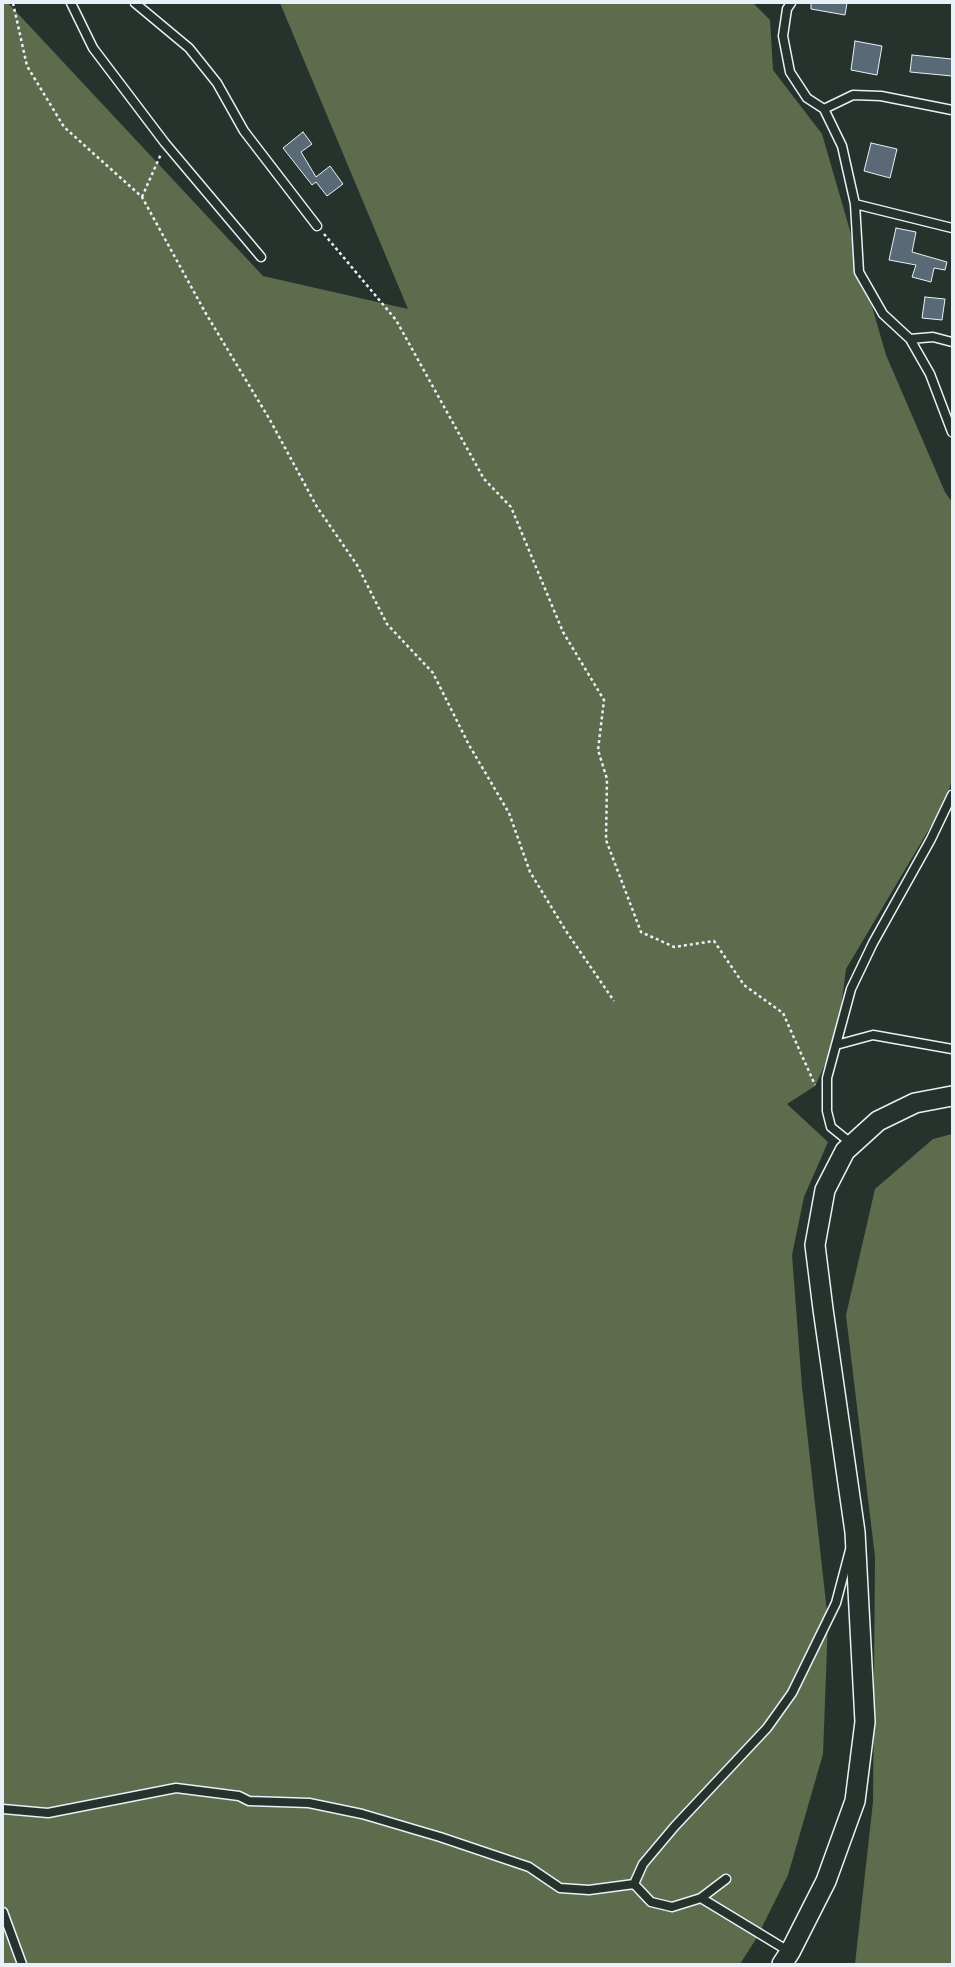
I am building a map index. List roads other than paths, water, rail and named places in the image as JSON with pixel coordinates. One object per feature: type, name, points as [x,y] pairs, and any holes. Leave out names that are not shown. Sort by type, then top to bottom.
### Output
[{"type":"street","points":[[786,1958],[826,1881],[856,1801],[865,1722],[855,1532],[815,1245],[825,1190],[845,1151],[878,1121],[915,1103],[952,1096]]},
{"type":"lane","points":[[71,3],[93,48],[166,143],[260,257]]},
{"type":"lane","points":[[135,3],[189,48],[217,83],[244,131],[317,226]]},
{"type":"lane","points":[[791,3],[787,9],[783,36],[790,72],[807,98],[824,109],[842,146],[855,204],[859,272],[882,314],[910,339],[930,374],[952,432]]},
{"type":"lane","points":[[824,109],[853,95],[881,96],[952,110]]},
{"type":"lane","points":[[855,204],[952,228]]},
{"type":"lane","points":[[910,339],[933,337],[952,342]]},
{"type":"lane","points":[[852,1144],[831,1127],[827,1111],[827,1078],[851,989],[873,943],[931,839],[952,795]]},
{"type":"lane","points":[[836,1044],[873,1035],[952,1049]]},
{"type":"lane","points":[[634,1884],[643,1864],[675,1826],[767,1728],[792,1693],[836,1603],[855,1532]]},
{"type":"lane","points":[[3,1810],[48,1813],[176,1788],[239,1796],[248,1801],[309,1802],[376,1818],[522,1864],[529,1867],[560,1888],[589,1890],[634,1884]]},
{"type":"lane","points":[[634,1884],[650,1902],[672,1907],[701,1898],[726,1879]]},
{"type":"lane","points":[[701,1898],[786,1958]]},
{"type":"lane","points":[[3,1912],[22,1964]]}]
